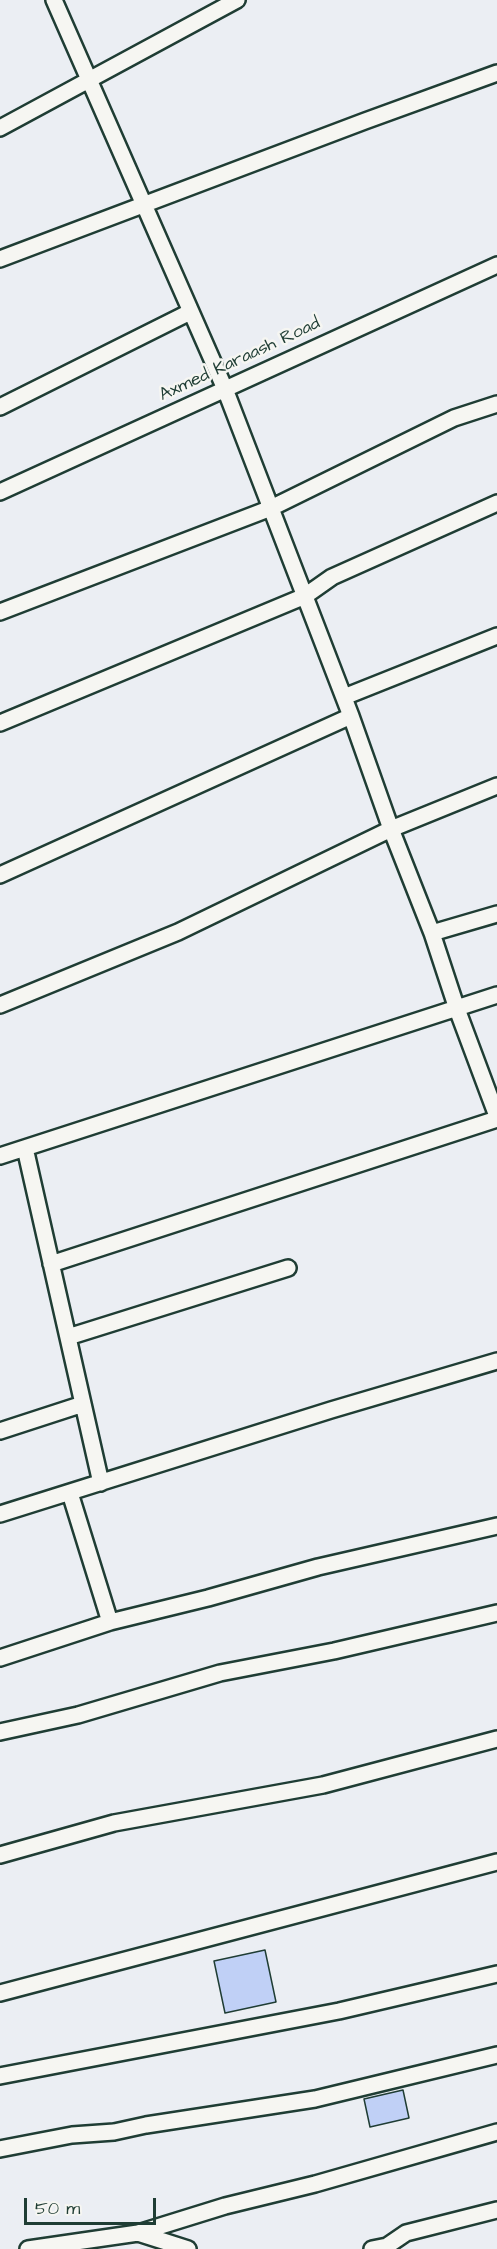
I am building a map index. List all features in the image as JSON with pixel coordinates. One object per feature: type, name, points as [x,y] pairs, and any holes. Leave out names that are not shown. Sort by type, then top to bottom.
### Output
[{"type":"street","points":[[51,1264],[497,1118],[490,1076],[457,1009],[432,933],[391,830],[344,697],[225,389],[54,0]]},
{"type":"street","points":[[0,128],[237,0]]},
{"type":"street","points":[[0,259],[365,121],[497,74]]},
{"type":"street","name":"Axmed Karaash Road","points":[[0,492],[497,265]]},
{"type":"street","points":[[0,407],[190,312]]},
{"type":"street","points":[[0,612],[271,508],[454,418],[497,404]]},
{"type":"street","points":[[0,723],[305,596],[332,577],[497,503]]},
{"type":"street","points":[[344,697],[497,636]]},
{"type":"street","points":[[0,875],[351,716]]},
{"type":"street","points":[[0,1005],[178,932],[391,830],[497,786]]},
{"type":"street","points":[[432,933],[497,914]]},
{"type":"street","points":[[0,1156],[497,995]]},
{"type":"street","points":[[25,1148],[101,1483]]},
{"type":"street","points":[[68,1337],[288,1268]]},
{"type":"street","points":[[0,1514],[497,1361]]},
{"type":"street","points":[[0,1431],[83,1404]]},
{"type":"street","points":[[70,1493],[110,1622]]},
{"type":"street","points":[[0,1658],[110,1622],[208,1598],[318,1567],[497,1526]]},
{"type":"street","points":[[0,1732],[78,1715],[220,1673],[334,1651],[497,1613]]},
{"type":"street","points":[[0,1856],[114,1823],[323,1785],[497,1738]]},
{"type":"street","points":[[0,1994],[497,1862]]},
{"type":"street","points":[[0,2076],[339,2011],[497,1974]]},
{"type":"street","points":[[0,2149],[72,2135],[114,2132],[146,2124],[315,2099],[497,2055]]},
{"type":"street","points":[[28,2249],[138,2233],[225,2206],[315,2184],[497,2132]]},
{"type":"street","points":[[372,2249],[387,2246],[406,2233],[497,2210]]},
{"type":"street","points":[[138,2233],[188,2249]]},
{"type":"building","points":[[265,1950],[276,2002],[225,2013],[214,1961]]},
{"type":"building","points":[[403,2090],[409,2118],[370,2127],[364,2099]]}]
